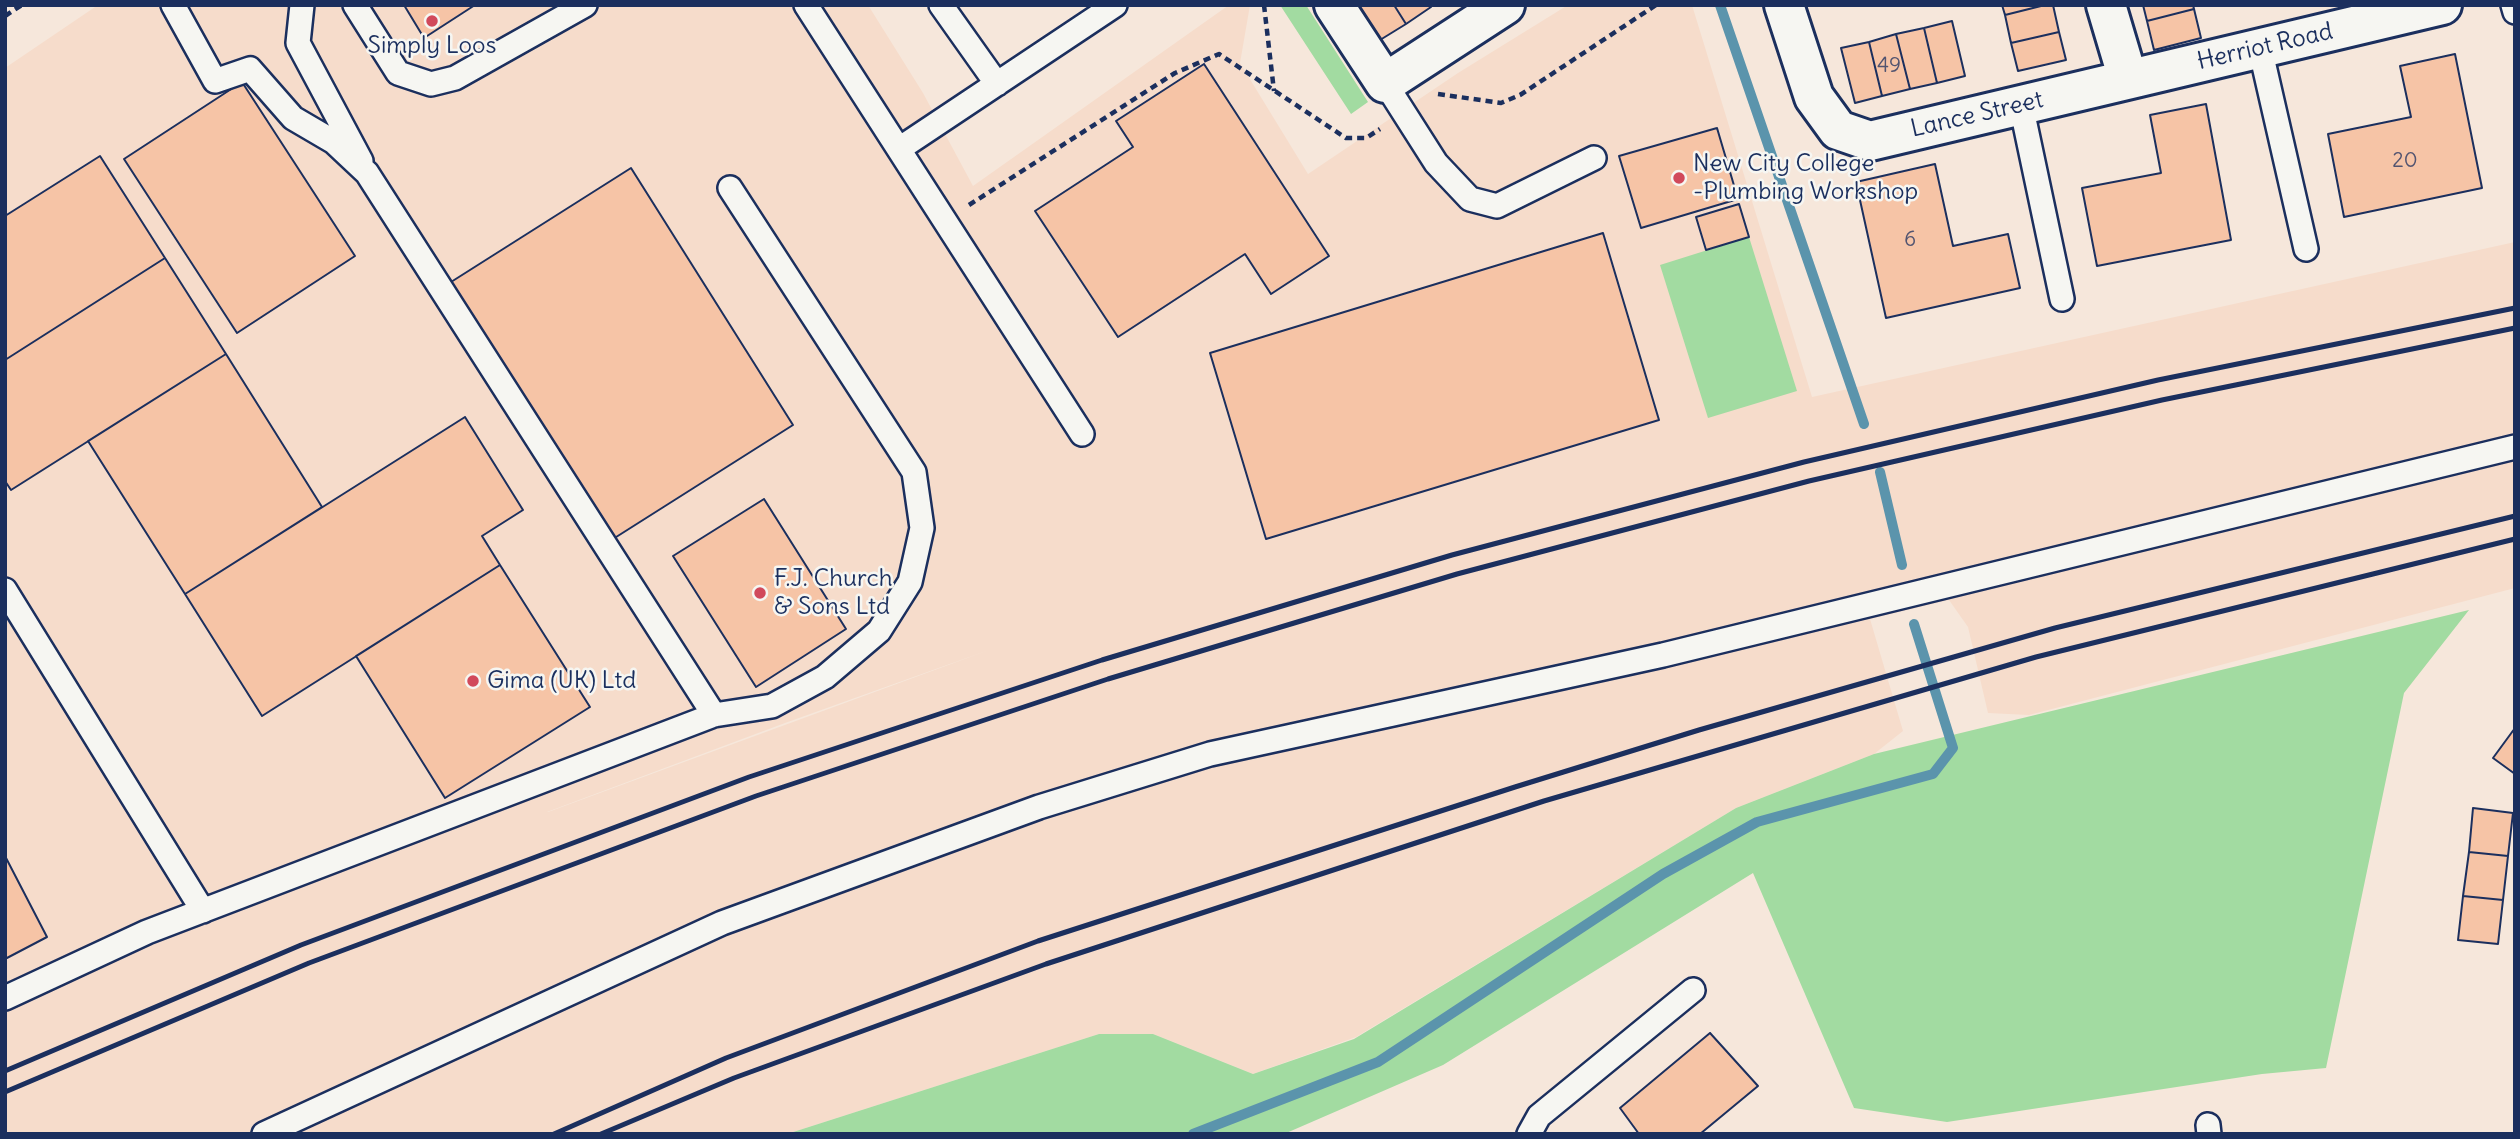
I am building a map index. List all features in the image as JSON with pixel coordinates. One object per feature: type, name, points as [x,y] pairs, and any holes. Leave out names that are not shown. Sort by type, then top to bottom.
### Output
[{"type":"street","points":[[1334,5],[1394,98],[1505,5]]},
{"type":"street","name":"Lance Street","points":[[1784,5],[1814,97],[1838,130],[1870,141],[2128,79]]},
{"type":"street","points":[[2106,5],[2128,79]]},
{"type":"street","name":"Herriot Road","points":[[2128,79],[2440,5]]},
{"type":"lane","points":[[173,5],[215,81],[250,69],[293,118],[334,142],[367,173]]},
{"type":"lane","points":[[302,5],[298,43],[367,173],[714,715]]},
{"type":"lane","points":[[355,5],[398,73],[431,83],[455,78],[585,5]]},
{"type":"lane","points":[[806,5],[1082,434]]},
{"type":"lane","points":[[941,5],[997,84]]},
{"type":"lane","points":[[899,149],[1115,5]]},
{"type":"lane","points":[[2513,5],[2515,12]]},
{"type":"lane","points":[[2260,48],[2306,249]]},
{"type":"lane","points":[[1394,98],[1436,163],[1470,199],[1497,206],[1594,158]]},
{"type":"lane","points":[[2021,105],[2062,299]]},
{"type":"lane","points":[[5,998],[147,932],[714,715],[772,706],[825,677],[879,631],[911,582],[922,528],[914,472],[730,188]]},
{"type":"lane","points":[[264,1134],[722,923],[1039,807],[1210,754],[1663,655],[2515,447]]},
{"type":"lane","points":[[5,590],[203,911]]},
{"type":"lane","points":[[1529,1134],[1539,1116],[1693,990]]},
{"type":"path","points":[[5,16],[22,5]]},
{"type":"path","points":[[1264,5],[1274,92]]},
{"type":"path","points":[[945,220],[1175,73],[1219,54],[1346,138],[1366,138],[1394,98],[1433,94],[1501,103],[1520,95],[1656,5]]},
{"type":"shaded area","points":[[98,5],[868,5],[923,93],[973,186],[1229,5],[1250,5],[1240,63],[1308,174],[1458,73],[1568,5],[1692,5],[1812,397],[2515,242],[2515,588],[2029,715],[1988,713],[1968,627],[1949,600],[1870,619],[1903,731],[1874,754],[1736,808],[1356,1037],[1253,1074],[1153,1034],[1099,1034],[787,1134],[5,1134],[5,68]],"holes":[[[989,650],[547,812],[785,723]]]},
{"type":"green space","points":[[1280,5],[1306,5],[1368,102],[1351,114]]},
{"type":"green space","points":[[1749,237],[1797,391],[1708,418],[1660,265]]},
{"type":"green space","points":[[2469,610],[2404,693],[2326,1068],[2262,1074],[1947,1122],[1854,1108],[1753,873],[1443,1065],[1284,1134],[787,1134],[1099,1034],[1153,1034],[1253,1074],[1354,1039],[1736,808],[1874,754]]},
{"type":"building","name":"Simply Loos","points":[[404,5],[475,5],[424,38]]},
{"type":"building","points":[[1358,5],[1394,5],[1406,24],[1380,40]]},
{"type":"building","points":[[1394,5],[1429,5],[1431,7],[1406,24]]},
{"type":"building","points":[[2002,5],[2045,5],[2005,15]]},
{"type":"building","points":[[2053,5],[2059,32],[2011,43],[2005,15]]},
{"type":"building","points":[[2143,5],[2193,5],[2194,9],[2147,21]]},
{"type":"building","points":[[2194,9],[2201,38],[2154,50],[2147,21]]},
{"type":"building","points":[[1952,21],[1965,76],[1937,83],[1924,28]]},
{"type":"building","points":[[1924,28],[1937,83],[1910,89],[1896,34]]},
{"type":"building","points":[[2059,32],[2066,60],[2018,71],[2011,43]]},
{"type":"building","points":[[1896,34],[1910,89],[1882,96],[1869,42]]},
{"type":"building","points":[[1869,42],[1882,96],[1855,103],[1841,48]]},
{"type":"building","points":[[2455,54],[2482,188],[2344,217],[2328,134],[2411,117],[2400,66]]},
{"type":"building","points":[[1204,64],[1329,256],[1271,294],[1245,254],[1118,337],[1035,211],[1133,147],[1116,121]]},
{"type":"building","points":[[242,82],[355,256],[237,333],[124,159]]},
{"type":"building","points":[[2206,104],[2231,240],[2097,266],[2082,188],[2161,173],[2150,115]]},
{"type":"building","name":"New City College -Plumbing Workshop","points":[[1717,128],[1738,199],[1641,228],[1619,156]]},
{"type":"building","points":[[100,156],[165,258],[5,360],[5,216]]},
{"type":"building","points":[[1935,164],[1953,246],[2008,234],[2020,288],[1886,318],[1856,182]]},
{"type":"building","points":[[631,168],[793,425],[613,539],[451,282]]},
{"type":"building","points":[[1739,204],[1749,237],[1706,250],[1696,217]]},
{"type":"building","points":[[1603,233],[1659,420],[1266,539],[1210,353]]},
{"type":"building","points":[[165,258],[226,354],[11,490],[5,481],[5,360]]},
{"type":"building","points":[[226,354],[322,507],[185,594],[88,441]]},
{"type":"building","points":[[465,417],[523,510],[482,536],[500,565],[262,716],[185,594]]},
{"type":"building","name":"F.J. Church & Sons Ltd","points":[[764,499],[846,629],[756,687],[673,556]]},
{"type":"building","name":"Gima (UK) Ltd","points":[[500,565],[590,707],[445,798],[356,656]]},
{"type":"building","points":[[2515,728],[2515,774],[2493,758]]},
{"type":"building","points":[[2473,808],[2513,813],[2508,856],[2469,852]]},
{"type":"building","points":[[2469,852],[2508,856],[2503,900],[2463,896]]},
{"type":"building","points":[[5,856],[47,937],[5,959]]},
{"type":"building","points":[[2463,896],[2503,900],[2498,944],[2458,940]]},
{"type":"building","points":[[1710,1033],[1758,1086],[1700,1134],[1639,1134],[1620,1108]]},
{"type":"waterway","points":[[1720,5],[1864,424]]},
{"type":"waterway","points":[[1880,472],[1902,565]]},
{"type":"waterway","points":[[1193,1134],[1378,1062],[1663,874],[1757,822],[1933,774],[1953,748],[1914,624]]},
{"type":"railway","points":[[5,1071],[301,945],[749,777],[1102,660],[1452,555],[1804,462],[2158,380],[2515,308]]},
{"type":"railway","points":[[5,1092],[309,963],[756,796],[1108,679],[1457,574],[1809,481],[2162,400],[2515,328]]},
{"type":"railway","points":[[554,1134],[726,1058],[1038,941],[1515,787],[1699,730],[2055,628],[2515,516]]},
{"type":"railway","points":[[601,1134],[734,1078],[1046,964],[1544,801],[2036,657],[2515,539]]},
{"type":"place","name":"Simply Loos","points":[[432,21]]},
{"type":"place","name":"New City College -Plumbing Workshop","points":[[1679,178]]},
{"type":"place","name":"F.J. Church & Sons Ltd","points":[[760,593]]},
{"type":"place","name":"Gima (UK) Ltd","points":[[473,681]]}]
